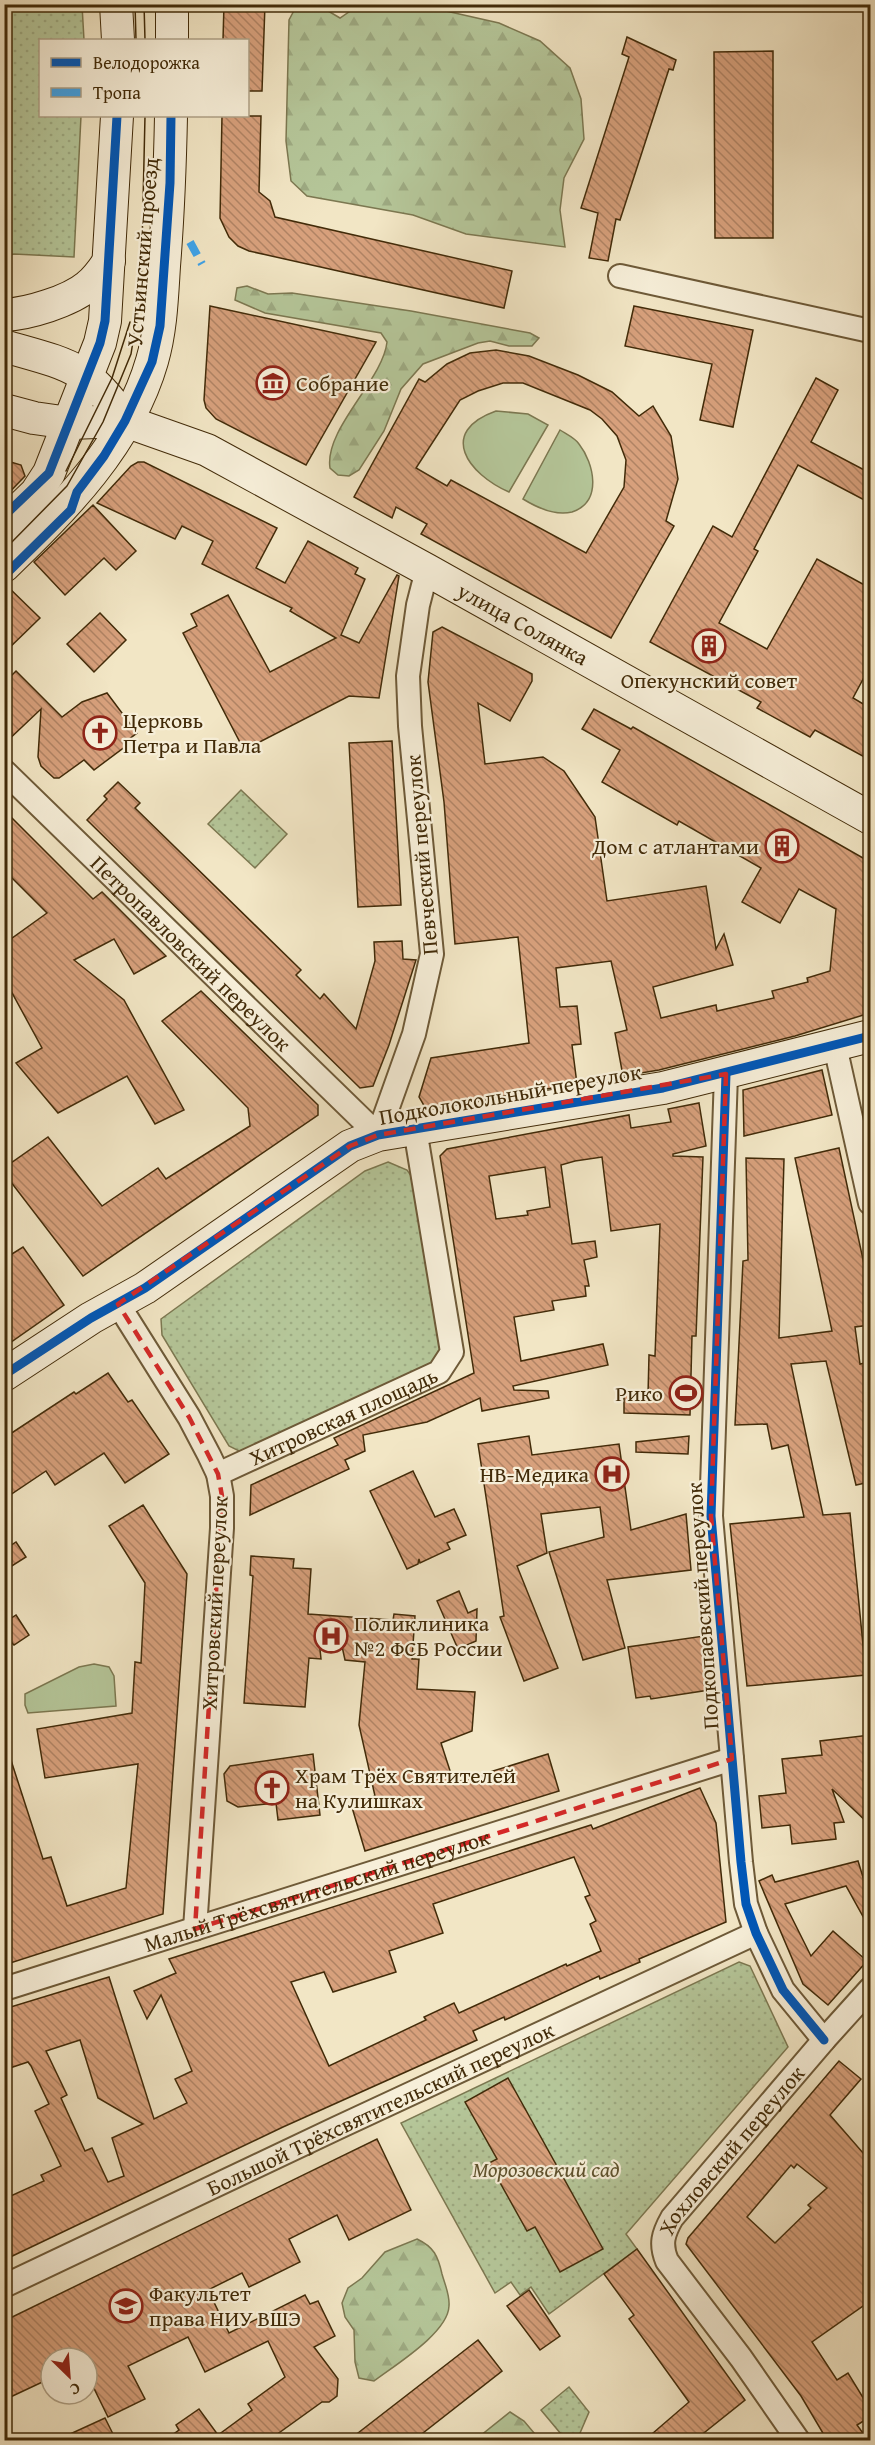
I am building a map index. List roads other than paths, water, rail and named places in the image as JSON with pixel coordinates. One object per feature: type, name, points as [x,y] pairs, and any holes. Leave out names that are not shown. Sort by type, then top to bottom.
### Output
[{"type":"main road","points":[[116,4],[118,39]]},
{"type":"main road","points":[[172,4],[172,39]]},
{"type":"main road","name":"Устьинский проезд","points":[[4,524],[36,493],[48,473],[88,376],[105,321],[117,117]]},
{"type":"main road","name":"Устьинский проезд","points":[[4,566],[67,504],[104,456],[125,421],[152,362],[160,326],[170,183],[171,117]]},
{"type":"main road","points":[[4,315],[41,307],[86,288],[109,261]]},
{"type":"main road","points":[[4,346],[48,358],[88,376],[105,392],[125,421]]},
{"type":"main road","points":[[4,410],[34,418],[69,423],[125,421]]},
{"type":"main road","name":"улица Солянка","points":[[125,421],[207,450],[427,570],[870,818]]},
{"type":"main road","name":"Подколокольный переулок","points":[[4,1375],[91,1318],[145,1288],[350,1146],[378,1135],[663,1088],[870,1036]]},
{"type":"street","points":[[620,276],[870,331]]},
{"type":"street","name":"Певческий переулок","points":[[378,1135],[414,1034],[432,954],[410,726],[408,676],[418,605],[427,570]]},
{"type":"street","name":"Петропавловский переулок","points":[[4,771],[378,1135]]},
{"type":"street","points":[[835,1046],[870,1203]]},
{"type":"street","name":"Подкопаевский переулок","points":[[726,1074],[711,1516],[746,1904],[756,1933],[783,1990],[824,2040]]},
{"type":"street","name":"Хитровская площадь","points":[[218,1474],[439,1372],[448,1361],[453,1352],[415,1129]]},
{"type":"street","name":"Хитровский переулок","points":[[118,1304],[189,1417],[218,1474],[222,1496],[222,1528],[195,1929]]},
{"type":"street","name":"Малый Трёхсвятительский переулок","points":[[4,1989],[732,1759]]},
{"type":"street","name":"Большой Трёхсвятительский переулок","points":[[4,2286],[355,2119],[756,1933]]},
{"type":"street","name":"Хохловский переулок","points":[[798,2440],[741,2358],[667,2261],[662,2245],[664,2232],[672,2218],[870,1989]]},
{"type":"tram line","points":[[135,4],[136,39]]},
{"type":"tram line","points":[[144,4],[145,39]]},
{"type":"tram line","points":[[4,550],[67,486],[103,422],[131,354],[141,291],[145,117]]},
{"type":"tram line","points":[[66,471],[112,378],[130,322]]},
{"type":"place","name":"Собрание","points":[[273,383]]},
{"type":"place","name":"Опекунский совет","points":[[709,646]]},
{"type":"place","name":"Церковь Петра и Павла","points":[[100,733]]},
{"type":"place","name":"Дом с атлантами","points":[[782,846]]},
{"type":"place","name":"Рико","points":[[686,1393]]},
{"type":"place","name":"НВ-Медика","points":[[612,1474]]},
{"type":"place","name":"Поликлиника №2 ФСБ России","points":[[331,1636]]},
{"type":"place","name":"Храм Трёх Святителей на Кулишках","points":[[272,1788]]},
{"type":"place","name":"Факультет права НИУ ВШЭ","points":[[126,2306]]},
{"type":"park label","name":"Морозовский сад","points":[[546,2169]]}]
